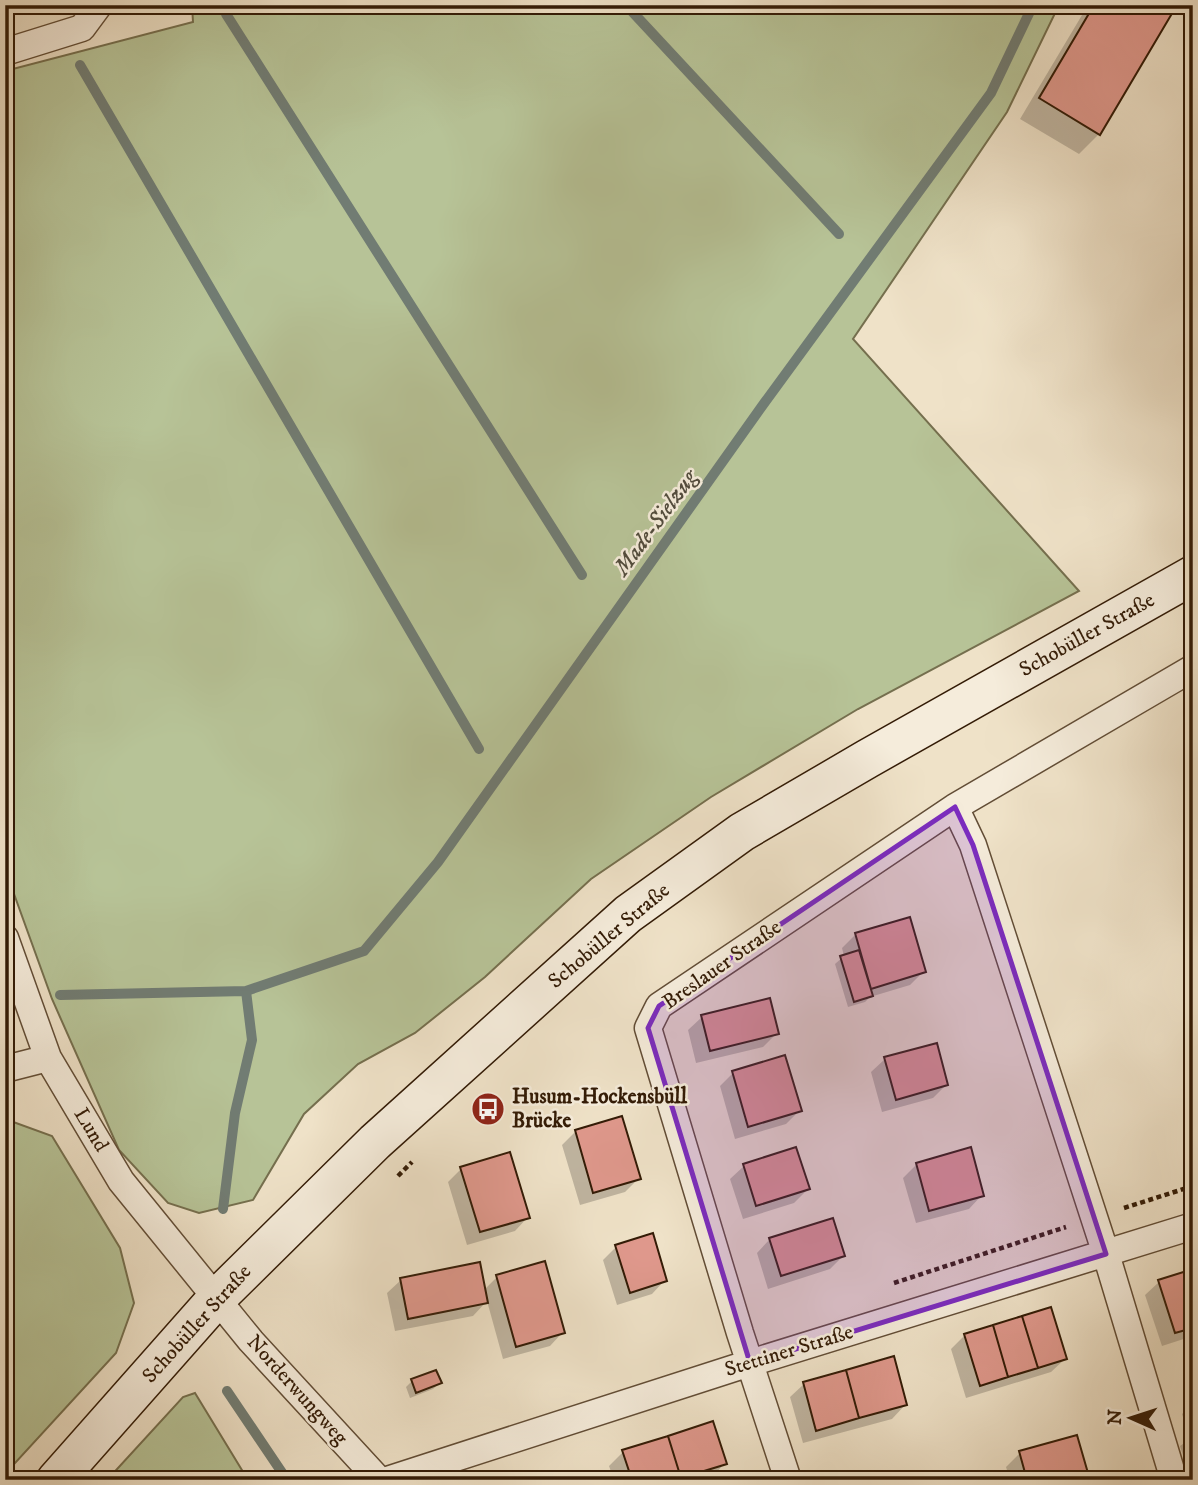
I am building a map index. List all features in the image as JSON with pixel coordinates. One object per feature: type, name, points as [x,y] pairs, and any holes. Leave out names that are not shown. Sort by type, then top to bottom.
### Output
[{"type":"main road","name":"Schobüller Straße","points":[[56,1480],[218,1298],[375,1142],[628,914],[742,832],[1193,575]]},
{"type":"street","points":[[5,52],[82,28],[99,5]]},
{"type":"street","name":"Breslauer Straße","points":[[788,1480],[648,1028],[659,1006],[955,807],[1193,668]]},
{"type":"street","points":[[955,807],[973,845],[1106,1254],[1174,1480]]},
{"type":"street","name":"Lund","points":[[5,938],[48,1058],[121,1181],[218,1298]]},
{"type":"street","points":[[5,1069],[48,1058]]},
{"type":"street","name":"Stettiner Straße","points":[[387,1480],[751,1363],[1193,1226]]},
{"type":"street","name":"Norderwungweg","points":[[218,1298],[251,1341],[379,1480]]},
{"type":"path","points":[[390,1183],[420,1155]]},
{"type":"highlighted area","points":[[955,807],[973,845],[1106,1254],[750,1363],[648,1028],[659,1006]]},
{"type":"green space","points":[[192,5],[1059,5],[1007,112],[853,339],[1079,591],[858,709],[711,797],[591,879],[485,977],[415,1033],[358,1064],[304,1114],[253,1200],[199,1213],[168,1203],[119,1150],[52,999],[5,869],[5,71],[193,22]]},
{"type":"green space","points":[[5,1119],[52,1136],[120,1248],[134,1303],[116,1353],[5,1474]]},
{"type":"green space","points":[[195,1393],[248,1480],[107,1480],[183,1397]]},
{"type":"building","points":[[1094,5],[1177,5],[1100,135],[1039,98]]},
{"type":"building","points":[[910,917],[926,972],[871,989],[855,933]]},
{"type":"building","points":[[859,950],[873,996],[854,1002],[840,956]]},
{"type":"building","points":[[770,998],[779,1034],[710,1051],[701,1015]]},
{"type":"building","points":[[937,1043],[948,1085],[896,1100],[884,1057]]},
{"type":"building","points":[[785,1055],[802,1111],[748,1127],[732,1071]]},
{"type":"building","points":[[622,1116],[641,1179],[593,1193],[575,1130]]},
{"type":"building","points":[[796,1147],[810,1189],[756,1206],[743,1164]]},
{"type":"building","points":[[971,1147],[984,1196],[929,1211],[916,1163]]},
{"type":"building","points":[[510,1152],[530,1218],[480,1232],[460,1167]]},
{"type":"building","points":[[833,1218],[845,1256],[781,1276],[769,1238]]},
{"type":"building","points":[[653,1233],[667,1281],[630,1293],[615,1245]]},
{"type":"building","points":[[545,1261],[565,1333],[516,1347],[496,1275]]},
{"type":"building","points":[[480,1262],[488,1303],[408,1319],[400,1278]]},
{"type":"building","points":[[1193,1269],[1193,1328],[1175,1333],[1158,1280]]},
{"type":"building","points":[[1051,1307],[1067,1359],[1038,1368],[1022,1316]]},
{"type":"building","points":[[1022,1316],[1038,1368],[1008,1377],[993,1325]]},
{"type":"building","points":[[993,1325],[1008,1377],[980,1386],[964,1334]]},
{"type":"building","points":[[894,1356],[907,1405],[859,1418],[846,1370]]},
{"type":"building","points":[[436,1370],[442,1383],[416,1393],[411,1379]]},
{"type":"building","points":[[846,1370],[859,1418],[816,1431],[803,1382]]},
{"type":"building","points":[[713,1421],[727,1464],[681,1478],[668,1436]]},
{"type":"building","points":[[1077,1435],[1090,1480],[1027,1480],[1019,1451]]},
{"type":"building","points":[[668,1436],[681,1478],[632,1480],[622,1450]]},
{"type":"waterway","points":[[626,5],[839,234]]},
{"type":"waterway","name":"Made-Sielzug","points":[[60,995],[246,991],[364,951],[438,862],[765,402],[991,93],[1033,5]]},
{"type":"waterway","points":[[226,14],[582,575]]},
{"type":"waterway","points":[[80,65],[479,749]]},
{"type":"waterway","points":[[223,1209],[235,1113],[252,1040],[246,991]]},
{"type":"waterway","points":[[227,1391],[287,1480]]},
{"type":"place","name":"Husum-Hockensbüll Brücke","points":[[488,1109]]}]
